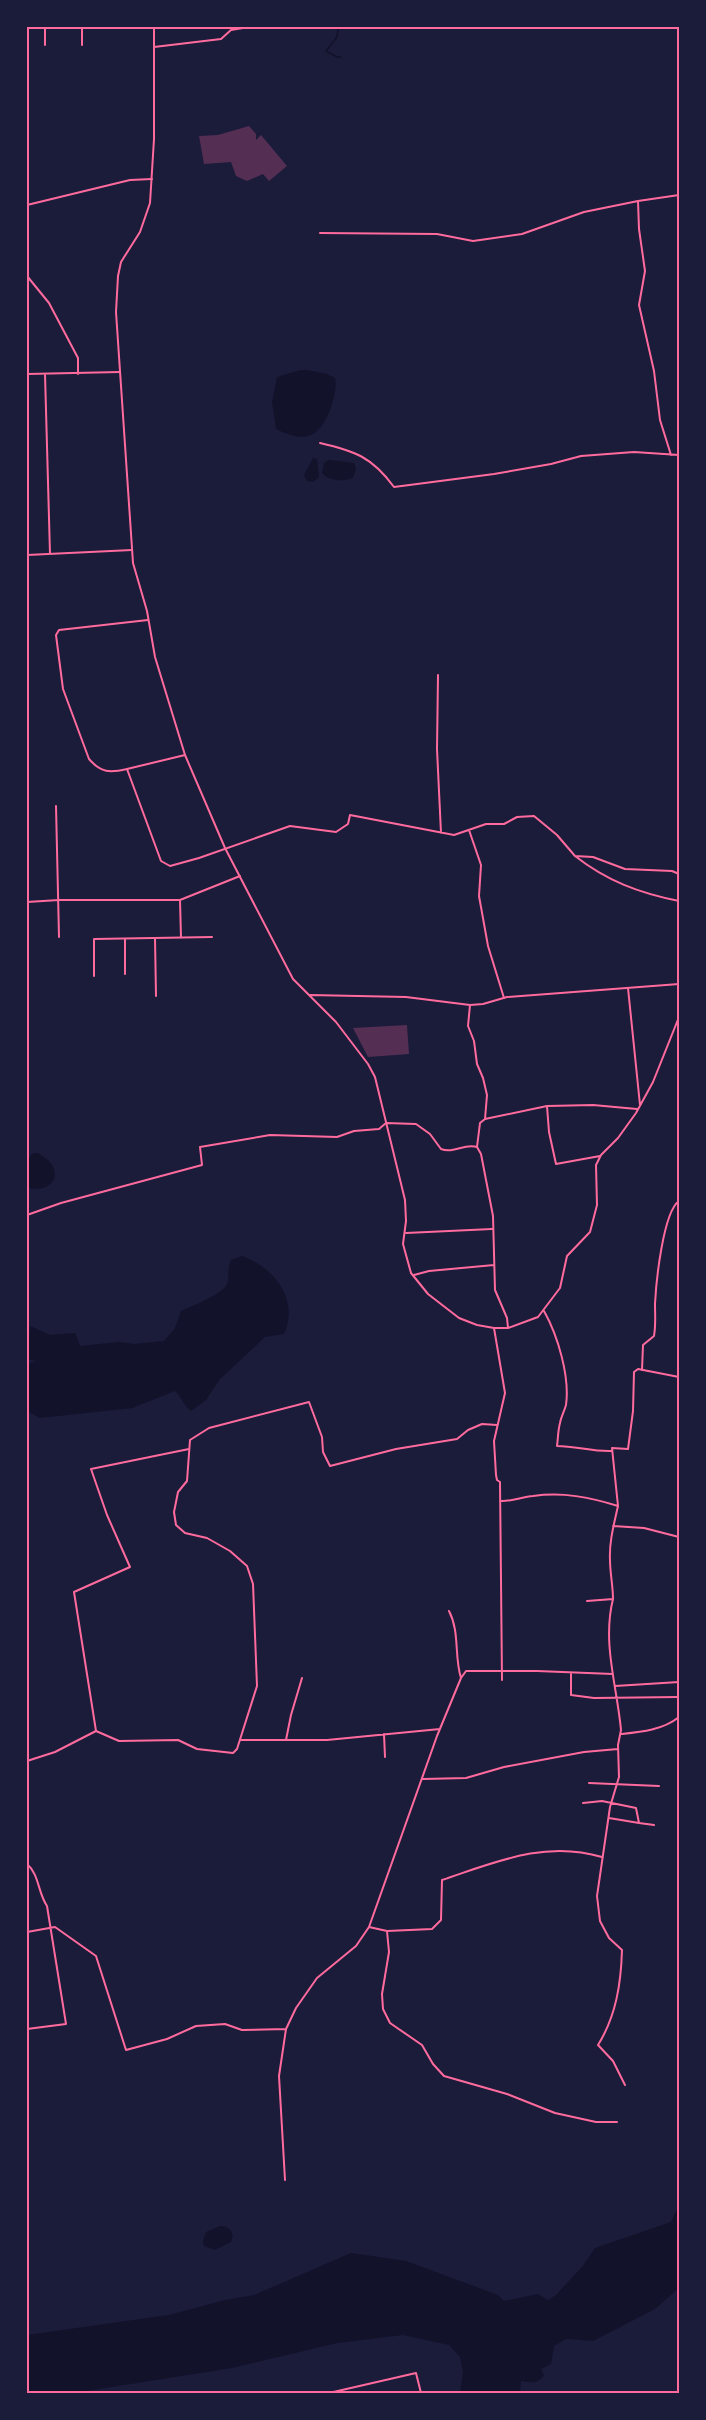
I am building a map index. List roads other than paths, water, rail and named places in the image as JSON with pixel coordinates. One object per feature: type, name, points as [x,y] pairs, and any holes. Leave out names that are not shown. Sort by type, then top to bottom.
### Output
[{"type":"street","points":[[45,27],[45,45]]},
{"type":"street","points":[[82,27],[82,45]]},
{"type":"street","points":[[154,27],[150,203],[140,232],[121,262],[116,312],[126,485],[135,570],[155,657],[185,755],[225,848],[293,979],[336,1022],[368,1064],[377,1084],[405,1200],[406,1233],[402,1244],[414,1275],[428,1294],[459,1318],[494,1328],[507,1328],[538,1317],[544,1311],[560,1288],[567,1256],[590,1232],[597,1205],[596,1165],[600,1156],[618,1138],[639,1107],[679,1017]]},
{"type":"street","points":[[154,47],[221,39],[231,30],[249,27]]},
{"type":"street","points":[[27,205],[130,180],[152,179]]},
{"type":"street","points":[[320,232],[437,234],[473,241],[522,234],[584,212],[679,195]]},
{"type":"street","points":[[638,201],[645,271],[639,305],[654,371],[660,420],[671,455]]},
{"type":"street","points":[[27,276],[49,303],[78,358],[78,374]]},
{"type":"street","points":[[27,374],[121,372]]},
{"type":"street","points":[[45,374],[50,554]]},
{"type":"street","points":[[320,443],[360,455],[373,463],[394,487],[517,470],[581,456],[634,452],[679,455]]},
{"type":"street","points":[[27,555],[132,550]]},
{"type":"street","points":[[148,620],[59,630],[56,635],[63,689],[89,759],[95,766],[109,773],[185,755]]},
{"type":"street","points":[[438,675],[437,749],[441,833]]},
{"type":"street","points":[[127,769],[161,861],[175,866],[290,826],[336,832],[348,824],[350,815],[454,835],[486,824],[504,824],[517,817],[534,816],[557,835],[575,856],[611,880],[641,892],[679,901]]},
{"type":"street","points":[[57,806],[59,937]]},
{"type":"street","points":[[469,830],[481,865],[479,896],[488,946],[504,998]]},
{"type":"street","points":[[575,856],[593,857],[625,869],[672,871],[679,874]]},
{"type":"street","points":[[27,902],[180,900],[240,876]]},
{"type":"street","points":[[180,900],[181,938]]},
{"type":"street","points":[[94,976],[94,939],[212,937]]},
{"type":"street","points":[[155,938],[156,996]]},
{"type":"street","points":[[125,939],[125,974]]},
{"type":"street","points":[[310,995],[406,997],[470,1005],[504,998],[679,984]]},
{"type":"street","points":[[628,988],[639,1107]]},
{"type":"street","points":[[470,1005],[468,1026],[474,1041],[477,1064],[481,1070],[487,1095],[485,1119]]},
{"type":"street","points":[[507,1328],[507,1318],[495,1290],[491,1205],[482,1157],[477,1147],[480,1123],[485,1119],[547,1106],[639,1107]]},
{"type":"street","points":[[547,1106],[549,1132],[556,1164],[600,1156]]},
{"type":"street","points":[[27,1215],[61,1203],[202,1165],[200,1147],[270,1135],[337,1137],[354,1131],[379,1129],[386,1123],[416,1124],[430,1134],[437,1146],[447,1151],[470,1145],[477,1147]]},
{"type":"street","points":[[642,1370],[643,1345],[654,1336],[656,1328],[655,1300],[666,1222],[673,1206],[679,1201]]},
{"type":"street","points":[[406,1233],[492,1229]]},
{"type":"street","points":[[414,1275],[429,1271],[494,1265]]},
{"type":"street","points":[[544,1311],[553,1326],[560,1348],[565,1383],[566,1404],[560,1422],[557,1446],[581,1447],[597,1452],[612,1451],[612,1448],[628,1449],[633,1411],[634,1372],[638,1369],[679,1377]]},
{"type":"street","points":[[494,1328],[505,1393],[497,1425],[494,1451],[496,1480],[500,1482],[502,1680]]},
{"type":"street","points":[[96,1731],[119,1741],[178,1740],[197,1749],[233,1753],[240,1740],[257,1686],[253,1584],[247,1566],[230,1551],[207,1538],[185,1533],[176,1525],[174,1512],[178,1492],[187,1481],[190,1440],[209,1428],[309,1402],[322,1437],[323,1452],[330,1466],[396,1449],[457,1439],[468,1430],[482,1424],[497,1425]]},
{"type":"street","points":[[96,1731],[74,1592],[130,1567],[107,1515],[91,1469],[190,1449]]},
{"type":"street","points":[[612,1451],[618,1506],[613,1526],[610,1562],[613,1599],[608,1617],[608,1638],[621,1734],[618,1749],[620,1768],[608,1818],[597,1896],[600,1922],[609,1938],[622,1950],[616,2006],[608,2030],[598,2045],[613,2061],[625,2085]]},
{"type":"street","points":[[500,1501],[507,1502],[535,1495],[570,1494],[618,1506]]},
{"type":"street","points":[[613,1526],[644,1528],[679,1537]]},
{"type":"street","points":[[587,1601],[613,1599]]},
{"type":"street","points":[[449,1611],[456,1624],[457,1665],[461,1678]]},
{"type":"street","points":[[285,2180],[279,2076],[286,2029],[296,2008],[317,1978],[356,1946],[369,1927],[440,1729],[461,1678],[466,1671],[614,1674]]},
{"type":"street","points":[[571,1673],[571,1695],[594,1698],[679,1697]]},
{"type":"street","points":[[286,1740],[302,1678]]},
{"type":"street","points":[[615,1686],[679,1682]]},
{"type":"street","points":[[621,1734],[644,1732],[670,1724],[679,1717]]},
{"type":"street","points":[[240,1740],[327,1740],[440,1729]]},
{"type":"street","points":[[27,1761],[55,1752],[96,1731]]},
{"type":"street","points":[[384,1734],[385,1757]]},
{"type":"street","points":[[422,1779],[466,1778],[504,1767],[584,1752],[618,1749]]},
{"type":"street","points":[[589,1783],[659,1786]]},
{"type":"street","points":[[583,1803],[602,1801],[636,1808],[639,1823]]},
{"type":"street","points":[[608,1818],[654,1825]]},
{"type":"street","points":[[369,1927],[387,1931],[424,1931],[438,1925],[441,1920],[442,1880],[538,1851],[566,1849],[602,1857]]},
{"type":"street","points":[[27,1864],[34,1873],[47,1906],[66,2024],[27,2030]]},
{"type":"street","points":[[27,1932],[55,1927],[96,1956],[126,2050],[167,2039],[196,2026],[225,2024],[242,2030],[286,2029]]},
{"type":"street","points":[[387,1931],[389,1952],[382,1994],[383,2009],[390,2023],[422,2044],[433,2064],[444,2076],[507,2094],[555,2113],[596,2122],[617,2122]]},
{"type":"street","points":[[329,2393],[416,2373],[421,2393]]},
{"type":"waterway","points":[[341,57],[326,51],[337,37],[338,29],[350,27]]}]
